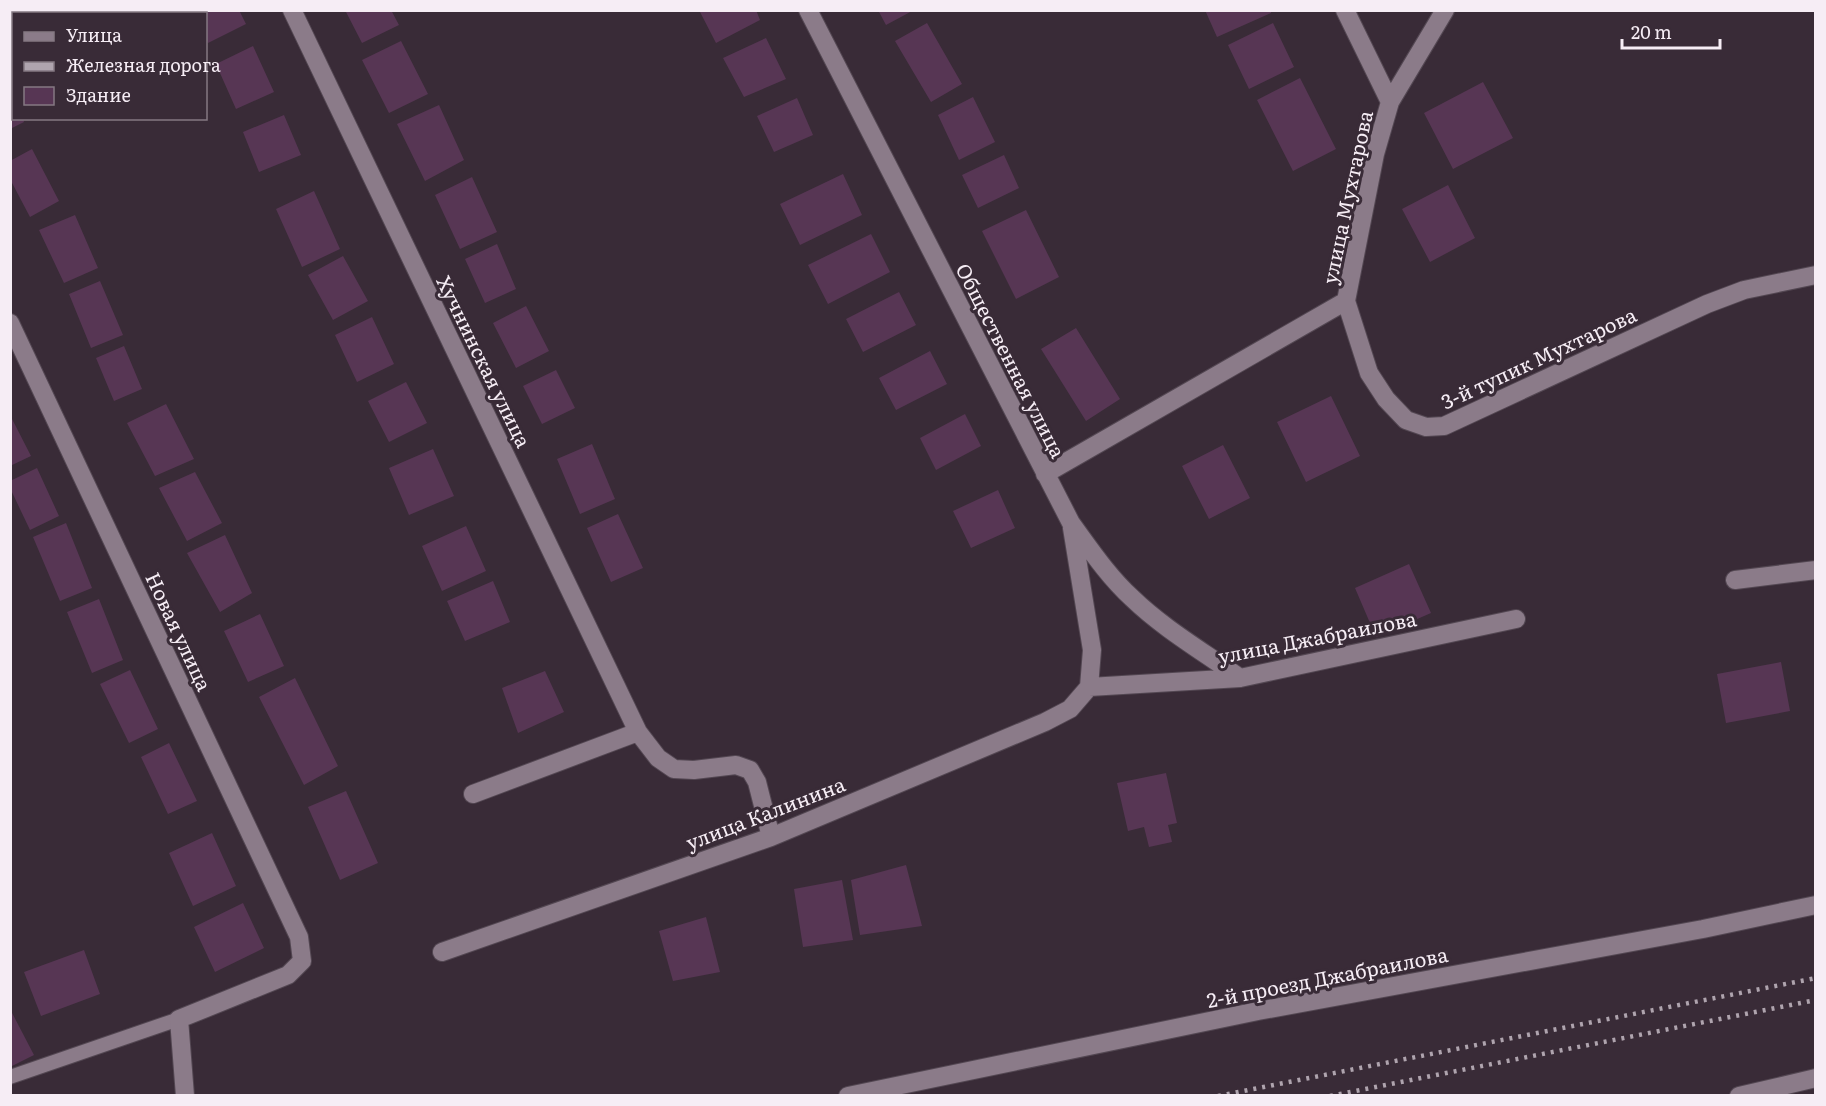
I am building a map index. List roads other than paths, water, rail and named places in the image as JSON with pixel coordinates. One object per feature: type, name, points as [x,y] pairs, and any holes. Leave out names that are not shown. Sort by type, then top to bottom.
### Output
[{"type":"street","name":"Хучнинская улица","points":[[292,10],[638,732],[658,758],[674,768],[694,770],[736,765],[750,770],[757,782],[771,837]]},
{"type":"street","name":"Общественная улица","points":[[808,10],[1071,523],[1100,564],[1132,598],[1162,623],[1240,678]]},
{"type":"street","points":[[1345,10],[1390,102]]},
{"type":"street","name":"улица Мухтарова","points":[[1346,301],[1375,154],[1390,102],[1445,10]]},
{"type":"street","name":"3-й тупик Мухтарова","points":[[1346,301],[1368,373],[1386,399],[1406,420],[1426,427],[1444,426],[1707,304],[1744,290],[1815,275]]},
{"type":"street","points":[[1045,474],[1346,301]]},
{"type":"street","name":"Новая улица","points":[[10,322],[299,937],[302,962],[288,975],[179,1019]]},
{"type":"street","points":[[1071,523],[1092,650],[1089,687]]},
{"type":"street","points":[[1735,580],[1815,570]]},
{"type":"street","name":"улица Джабраилова","points":[[1089,687],[1240,678],[1516,619]]},
{"type":"street","name":"улица Калинина","points":[[442,952],[771,837],[1045,722],[1070,709],[1089,687]]},
{"type":"street","points":[[473,794],[638,732]]},
{"type":"street","name":"2-й проезд Джабраилова","points":[[848,1095],[1258,1011],[1702,929],[1815,905]]},
{"type":"street","points":[[179,1019],[185,1095]]},
{"type":"street","points":[[1739,1095],[1815,1078]]},
{"type":"lane","points":[[10,1077],[179,1019]]},
{"type":"railway","points":[[1218,1096],[1816,978]]},
{"type":"railway","points":[[1330,1096],[1816,1000]]}]
